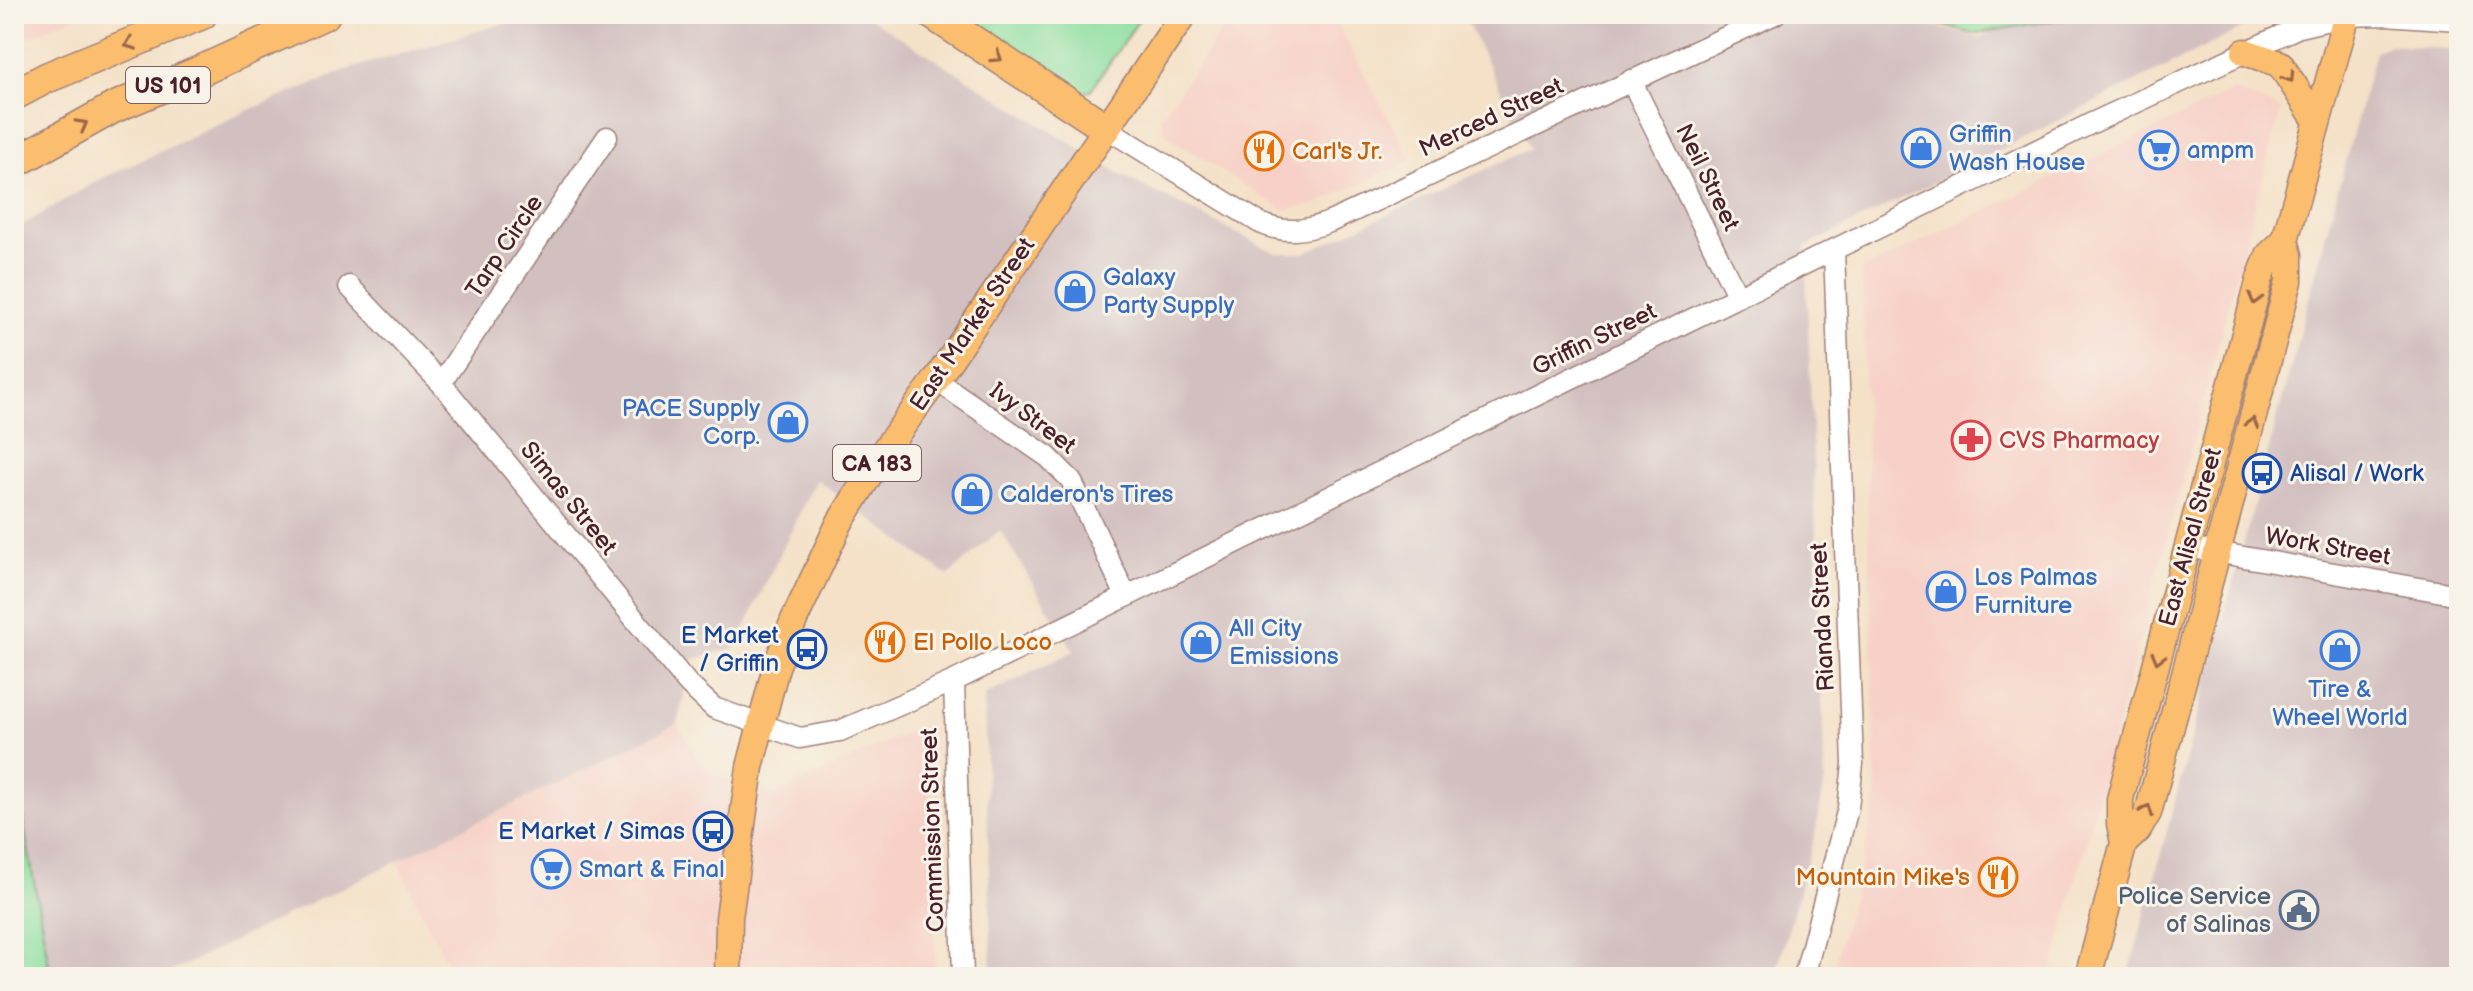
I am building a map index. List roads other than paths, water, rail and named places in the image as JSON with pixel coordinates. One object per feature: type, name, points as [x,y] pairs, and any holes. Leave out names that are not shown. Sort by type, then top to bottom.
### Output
[{"type":"highway","name":"US 101","points":[[14,95],[46,78],[202,14]]},
{"type":"highway","name":"US 101","points":[[14,163],[113,108],[325,14]]},
{"type":"highway","points":[[932,14],[1106,128]]},
{"type":"main road","name":"East Market Street","points":[[728,977],[729,918],[750,767],[760,726],[776,667],[794,620],[840,522],[884,451],[936,380],[1184,14]]},
{"type":"main road","name":"East Alisal Street","points":[[2124,843],[2138,830],[2148,813],[2218,553],[2289,281],[2289,255],[2285,240],[2346,15]]},
{"type":"main road","points":[[2245,52],[2280,64],[2317,121]]},
{"type":"main road","name":"East Alisal Street","points":[[2088,977],[2124,843],[2120,799],[2187,547],[2260,278],[2269,255],[2285,240]]},
{"type":"street","name":"Merced Street","points":[[1106,128],[1260,223],[1280,230],[1305,230],[1330,222],[1775,14]]},
{"type":"street","name":"Griffin Street","points":[[760,726],[800,738],[840,731],[954,681],[2090,124],[2310,23],[2346,15],[2459,20]]},
{"type":"street","name":"Neil Street","points":[[1631,80],[1738,297]]},
{"type":"street","name":"Tarp Circle","points":[[441,383],[607,137]]},
{"type":"street","name":"Rianda Street","points":[[1804,977],[1848,808],[1853,764],[1834,250]]},
{"type":"street","name":"Simas Street","points":[[349,286],[441,383],[688,684],[714,708],[760,726]]},
{"type":"street","name":"Ivy Street","points":[[936,380],[1048,457],[1071,480],[1126,596]]},
{"type":"street","name":"Work Street","points":[[2187,547],[2459,595]]},
{"type":"street","name":"Commission Street","points":[[954,681],[963,977]]},
{"type":"waterway","points":[[1991,14],[2033,14]]},
{"type":"place","name":"Griffin Wash House","points":[[1921,148]]},
{"type":"place","name":"ampm","points":[[2159,150]]},
{"type":"place","name":"Carl's Jr.","points":[[1264,151]]},
{"type":"place","name":"Galaxy Party Supply","points":[[1075,291]]},
{"type":"place","name":"PACE Supply Corp.","points":[[788,422]]},
{"type":"place","name":"CVS Pharmacy","points":[[1971,440]]},
{"type":"place","name":"Alisal / Work","points":[[2262,473]]},
{"type":"place","name":"Calderon's Tires","points":[[972,494]]},
{"type":"place","name":"Los Palmas Furniture","points":[[1946,591]]},
{"type":"place","name":"El Pollo Loco","points":[[885,642]]},
{"type":"place","name":"All City Emissions","points":[[1201,642]]},
{"type":"place","name":"E Market / Griffin","points":[[807,649]]},
{"type":"place","name":"Tire & Wheel World","points":[[2340,650]]},
{"type":"place","name":"E Market / Simas","points":[[713,831]]},
{"type":"place","name":"Smart & Final","points":[[551,869]]},
{"type":"place","name":"Mountain Mike's","points":[[1998,877]]},
{"type":"place","name":"Police Service of Salinas","points":[[2299,910]]}]
